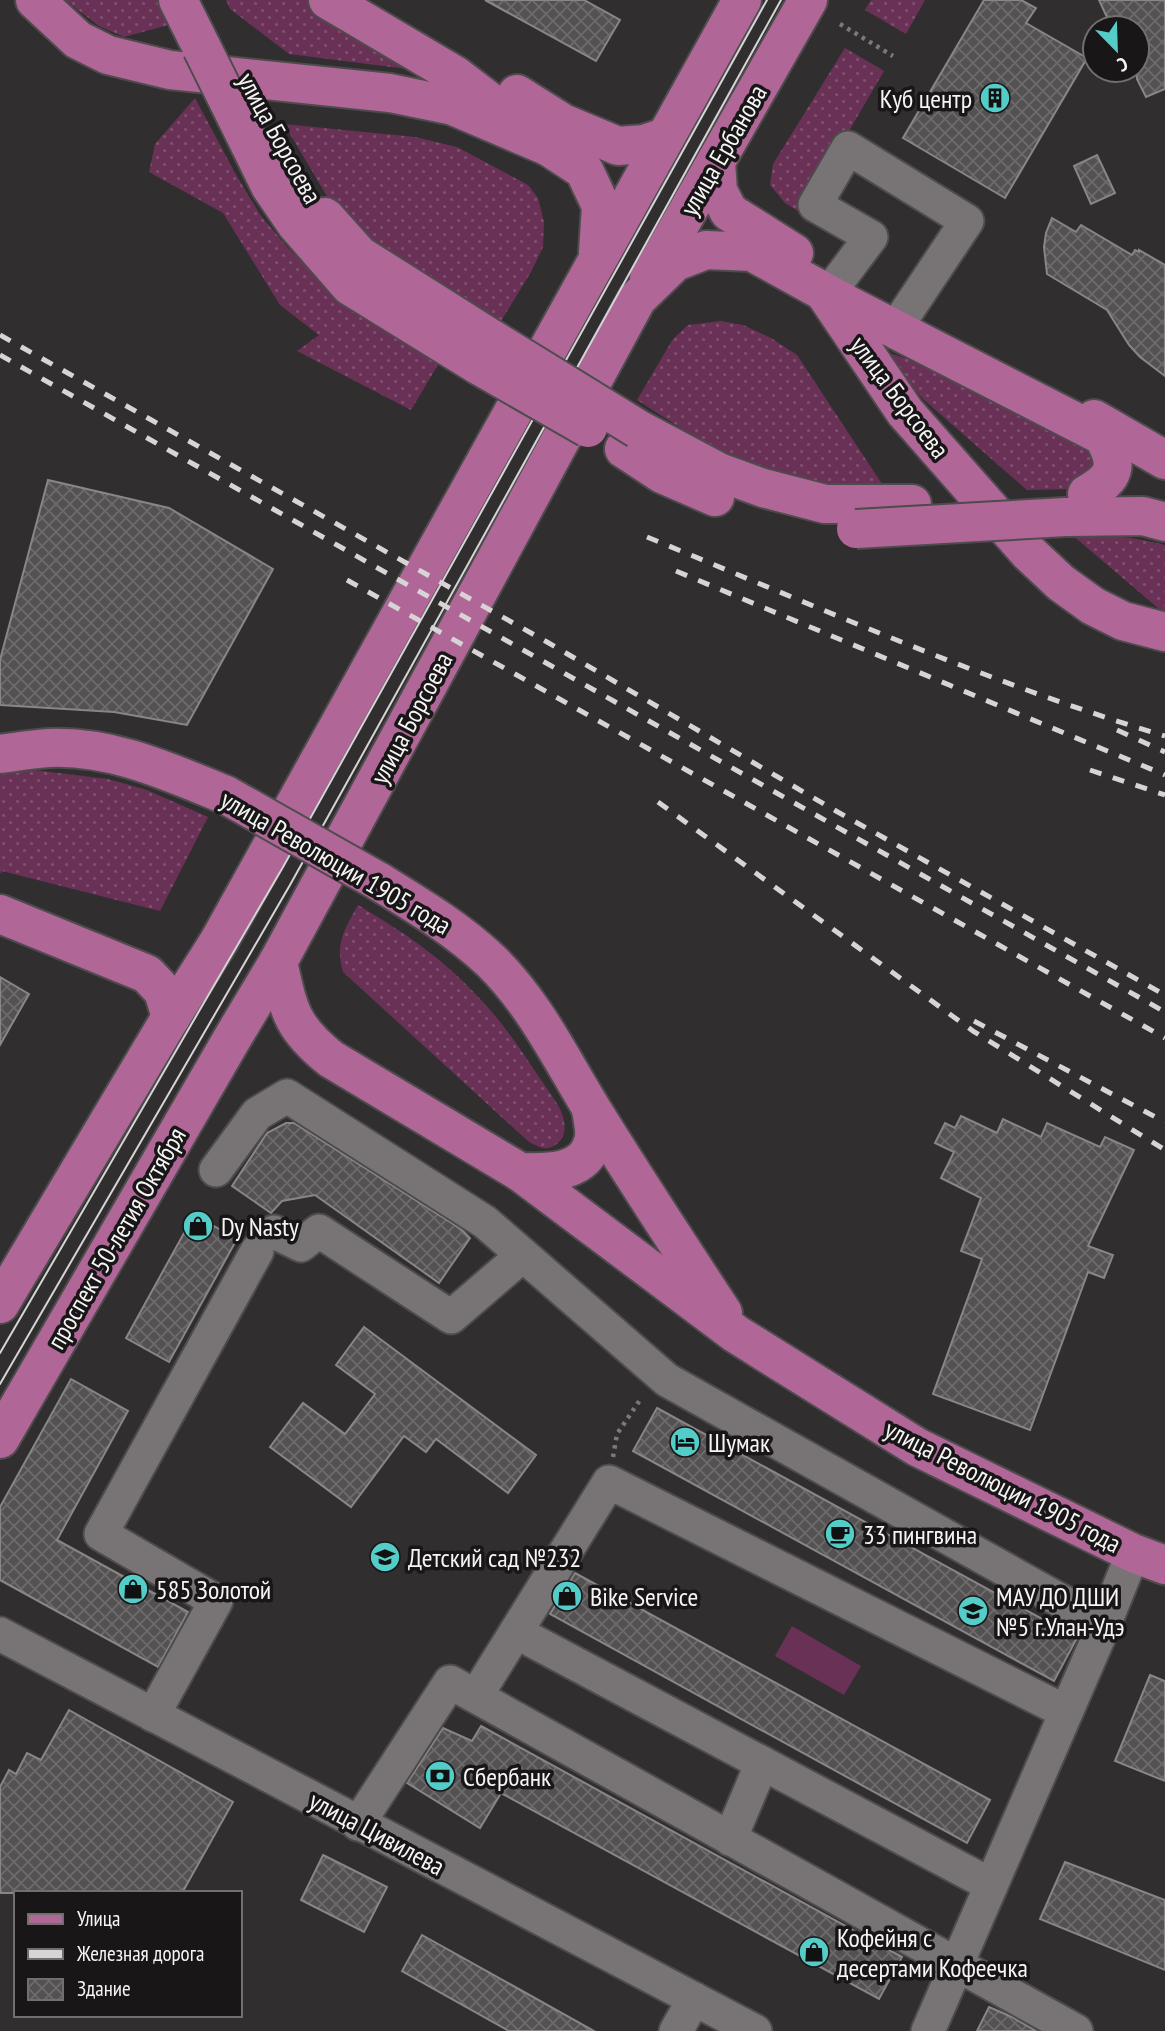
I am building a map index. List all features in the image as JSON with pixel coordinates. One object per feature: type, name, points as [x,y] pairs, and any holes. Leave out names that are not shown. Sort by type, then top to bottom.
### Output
[{"type":"main road","points":[[35,0],[78,40],[108,55],[170,70],[390,93],[453,106],[549,147]]},
{"type":"main road","points":[[178,0],[214,43],[260,136],[270,186],[296,224],[350,286],[485,352],[631,439],[662,474],[740,506],[821,525],[856,529],[1072,502],[1104,484],[1113,470],[1113,455],[1103,436],[836,292]]},
{"type":"main road","points":[[208,0],[214,43]]},
{"type":"main road","points":[[328,0],[455,75],[549,147],[584,170],[601,206],[597,260]]},
{"type":"main road","points":[[366,0],[433,39],[563,123],[618,146],[645,144],[666,137]]},
{"type":"main road","points":[[0,1304],[219,941],[742,0]]},
{"type":"main road","name":"улица Ербанова","points":[[637,299],[808,0]]},
{"type":"main road","name":"улица Борсоева","points":[[716,162],[718,191],[729,212],[836,292],[905,412],[1029,553],[1061,583],[1093,606],[1123,621],[1165,632]]},
{"type":"main road","name":"улица Борсоева","points":[[233,1037],[278,962],[637,299],[675,262],[706,250],[752,252],[901,320],[1092,418],[1165,460]]},
{"type":"main road","name":"улица Борсоева","points":[[631,439],[763,488],[825,504],[1072,502],[1165,496]]},
{"type":"main road","name":"улица Борсоева","points":[[1072,502],[1165,522]]},
{"type":"main road","name":"улица Революции 1905 года","points":[[0,754],[50,748],[97,751],[151,764],[226,795],[378,881],[448,925],[492,962],[529,1004],[591,1109],[736,1334]]},
{"type":"main road","points":[[0,914],[147,974],[163,991],[171,1017]]},
{"type":"main road","points":[[147,974],[186,965],[219,941]]},
{"type":"main road","name":"улица Революции 1905 года","points":[[278,962],[287,1002],[297,1026],[309,1041],[331,1059],[520,1172],[736,1334],[917,1447],[1149,1559]]},
{"type":"main road","name":"проспект 50-летия Октября","points":[[0,1439],[233,1037]]},
{"type":"main road","name":"улица Революции 1905 года","points":[[520,1172],[552,1173],[573,1167],[587,1153],[594,1137],[591,1109]]},
{"type":"street","points":[[836,292],[871,237],[815,205],[848,148],[967,221],[901,320]]},
{"type":"street","points":[[216,1170],[257,1114],[287,1096],[485,1222],[667,1380],[1104,1625]]},
{"type":"street","points":[[153,1715],[216,1601],[101,1534],[265,1242],[301,1245],[319,1231],[450,1317],[523,1255]]},
{"type":"street","points":[[476,1696],[609,1482],[1066,1712]]},
{"type":"street","points":[[928,2031],[1104,1625],[1149,1559]]},
{"type":"street","points":[[516,1632],[991,1885]]},
{"type":"street","name":"улица Цивилева","points":[[0,1634],[755,2031]]},
{"type":"street","points":[[358,1824],[450,1682],[1076,2031]]},
{"type":"street","points":[[730,1839],[762,1763]]},
{"type":"street","points":[[676,2031],[694,1999]]},
{"type":"path","points":[[840,24],[893,56]]},
{"type":"path","points":[[609,1482],[617,1434],[659,1373]]},
{"type":"shaded area","points":[[65,0],[158,0],[172,24],[124,37],[99,26]]},
{"type":"shaded area","points":[[226,0],[320,0],[455,75],[289,54],[230,9]]},
{"type":"shaded area","points":[[871,0],[925,0],[906,34],[865,10]]},
{"type":"shaded area","points":[[845,48],[884,71],[801,213],[785,203],[770,185],[773,164]]},
{"type":"shaded area","points":[[195,98],[261,216],[288,248],[322,282],[442,358],[411,410],[297,351],[319,335],[280,305],[223,213],[149,172],[155,144]]},
{"type":"shaded area","points":[[284,124],[415,137],[457,147],[528,185],[538,198],[544,222],[543,247],[498,326],[410,276],[331,203]]},
{"type":"shaded area","points":[[721,321],[743,325],[771,338],[797,355],[890,496],[824,487],[760,469],[709,445],[637,400],[673,339],[688,325]]},
{"type":"shaded area","points":[[882,351],[941,369],[1086,446],[1093,456],[1093,471],[1071,489],[1027,490],[923,399]]},
{"type":"shaded area","points":[[1071,534],[1119,536],[1165,545],[1165,614]]},
{"type":"shaded area","points":[[34,770],[108,779],[147,790],[208,817],[160,911],[2,871],[0,874],[0,773]]},
{"type":"shaded area","points":[[358,905],[438,959],[467,985],[497,1018],[560,1109],[565,1127],[558,1143],[544,1148],[529,1142],[343,972],[340,953],[342,937]]},
{"type":"shaded area","points":[[792,1626],[861,1666],[844,1695],[775,1656]]},
{"type":"building","points":[[485,0],[584,0],[620,20],[596,61]]},
{"type":"building","name":"Куб центр","points":[[984,0],[1021,0],[1036,8],[1026,23],[1081,55],[1081,68],[1005,198],[903,138]]},
{"type":"building","points":[[1099,0],[1165,0],[1165,89],[1146,97],[1140,84],[1151,84],[1151,14],[1106,14]]},
{"type":"building","points":[[1097,155],[1115,193],[1091,204],[1074,166]]},
{"type":"building","points":[[1052,218],[1076,232],[1081,225],[1132,255],[1135,250],[1139,250],[1165,265],[1165,376],[1129,345],[1107,310],[1047,274],[1044,247]]},
{"type":"building","points":[[48,480],[169,508],[273,569],[187,725],[114,712],[0,705],[0,660]]},
{"type":"building","points":[[0,977],[29,994],[0,1045]]},
{"type":"building","points":[[961,1116],[997,1133],[1003,1119],[1041,1137],[1047,1123],[1100,1147],[1105,1137],[1134,1150],[1088,1246],[1113,1255],[1104,1278],[1088,1272],[1030,1430],[933,1394],[982,1259],[961,1251],[981,1198],[941,1178],[954,1152],[935,1143],[945,1123],[955,1128]]},
{"type":"building","points":[[286,1123],[294,1123],[461,1229],[470,1238],[439,1283],[315,1195],[282,1201],[271,1213],[232,1186],[267,1133]]},
{"type":"building","points":[[194,1215],[237,1239],[169,1362],[126,1338]]},
{"type":"building","points":[[364,1327],[536,1455],[508,1493],[436,1439],[426,1452],[404,1436],[351,1507],[270,1447],[303,1403],[345,1434],[375,1394],[336,1365]]},
{"type":"building","points":[[71,1379],[128,1411],[57,1540],[188,1612],[158,1667],[0,1580],[0,1507]]},
{"type":"building","points":[[657,1408],[1077,1638],[1054,1681],[633,1451]]},
{"type":"building","points":[[575,1573],[990,1800],[967,1843],[550,1614]]},
{"type":"building","points":[[1150,1675],[1165,1681],[1165,1781],[1115,1761]]},
{"type":"building","points":[[69,1710],[233,1802],[183,1891],[0,1893],[0,1787],[9,1770],[16,1774],[27,1753],[41,1760]]},
{"type":"building","points":[[481,1726],[902,1957],[879,1999],[501,1793],[480,1828],[407,1783],[443,1728],[472,1741]]},
{"type":"building","points":[[323,1855],[387,1887],[364,1932],[301,1900]]},
{"type":"building","points":[[1065,1862],[1165,1900],[1165,1970],[1040,1919]]},
{"type":"building","points":[[422,1935],[594,2031],[509,2031],[402,1971]]},
{"type":"building","points":[[989,2007],[1012,2017],[1036,2031],[977,2031]]},
{"type":"tram line","points":[[0,1353],[283,867],[767,0]]},
{"type":"tram line","points":[[0,1384],[290,885],[781,0]]},
{"type":"railway","points":[[0,335],[547,642],[836,811],[1165,995]]},
{"type":"railway","points":[[0,355],[1165,1012]]},
{"type":"railway","points":[[647,537],[968,668],[1165,736]]},
{"type":"railway","points":[[676,571],[1165,775]]},
{"type":"railway","points":[[347,580],[1165,1038]]},
{"type":"railway","points":[[1117,730],[1165,752]]},
{"type":"railway","points":[[1090,770],[1165,795]]},
{"type":"railway","points":[[658,802],[973,1031],[1165,1150]]},
{"type":"railway","points":[[974,1021],[1165,1122]]},
{"type":"place","name":"Куб центр","points":[[995,98]]},
{"type":"place","name":"Dy Nasty","points":[[198,1226]]},
{"type":"place","name":"Шумак","points":[[685,1442]]},
{"type":"place","name":"33 пингвина","points":[[840,1534]]},
{"type":"place","name":"Детский сад №232","points":[[385,1557]]},
{"type":"place","name":"585 Золотой","points":[[133,1589]]},
{"type":"place","name":"Bike Service","points":[[567,1596]]},
{"type":"place","name":"МАУ ДО ДШИ №5 г.Улан-Удэ","points":[[973,1611]]},
{"type":"place","name":"Сбербанк","points":[[440,1776]]},
{"type":"place","name":"Кофейня с десертами Кофеечка","points":[[814,1952]]}]
